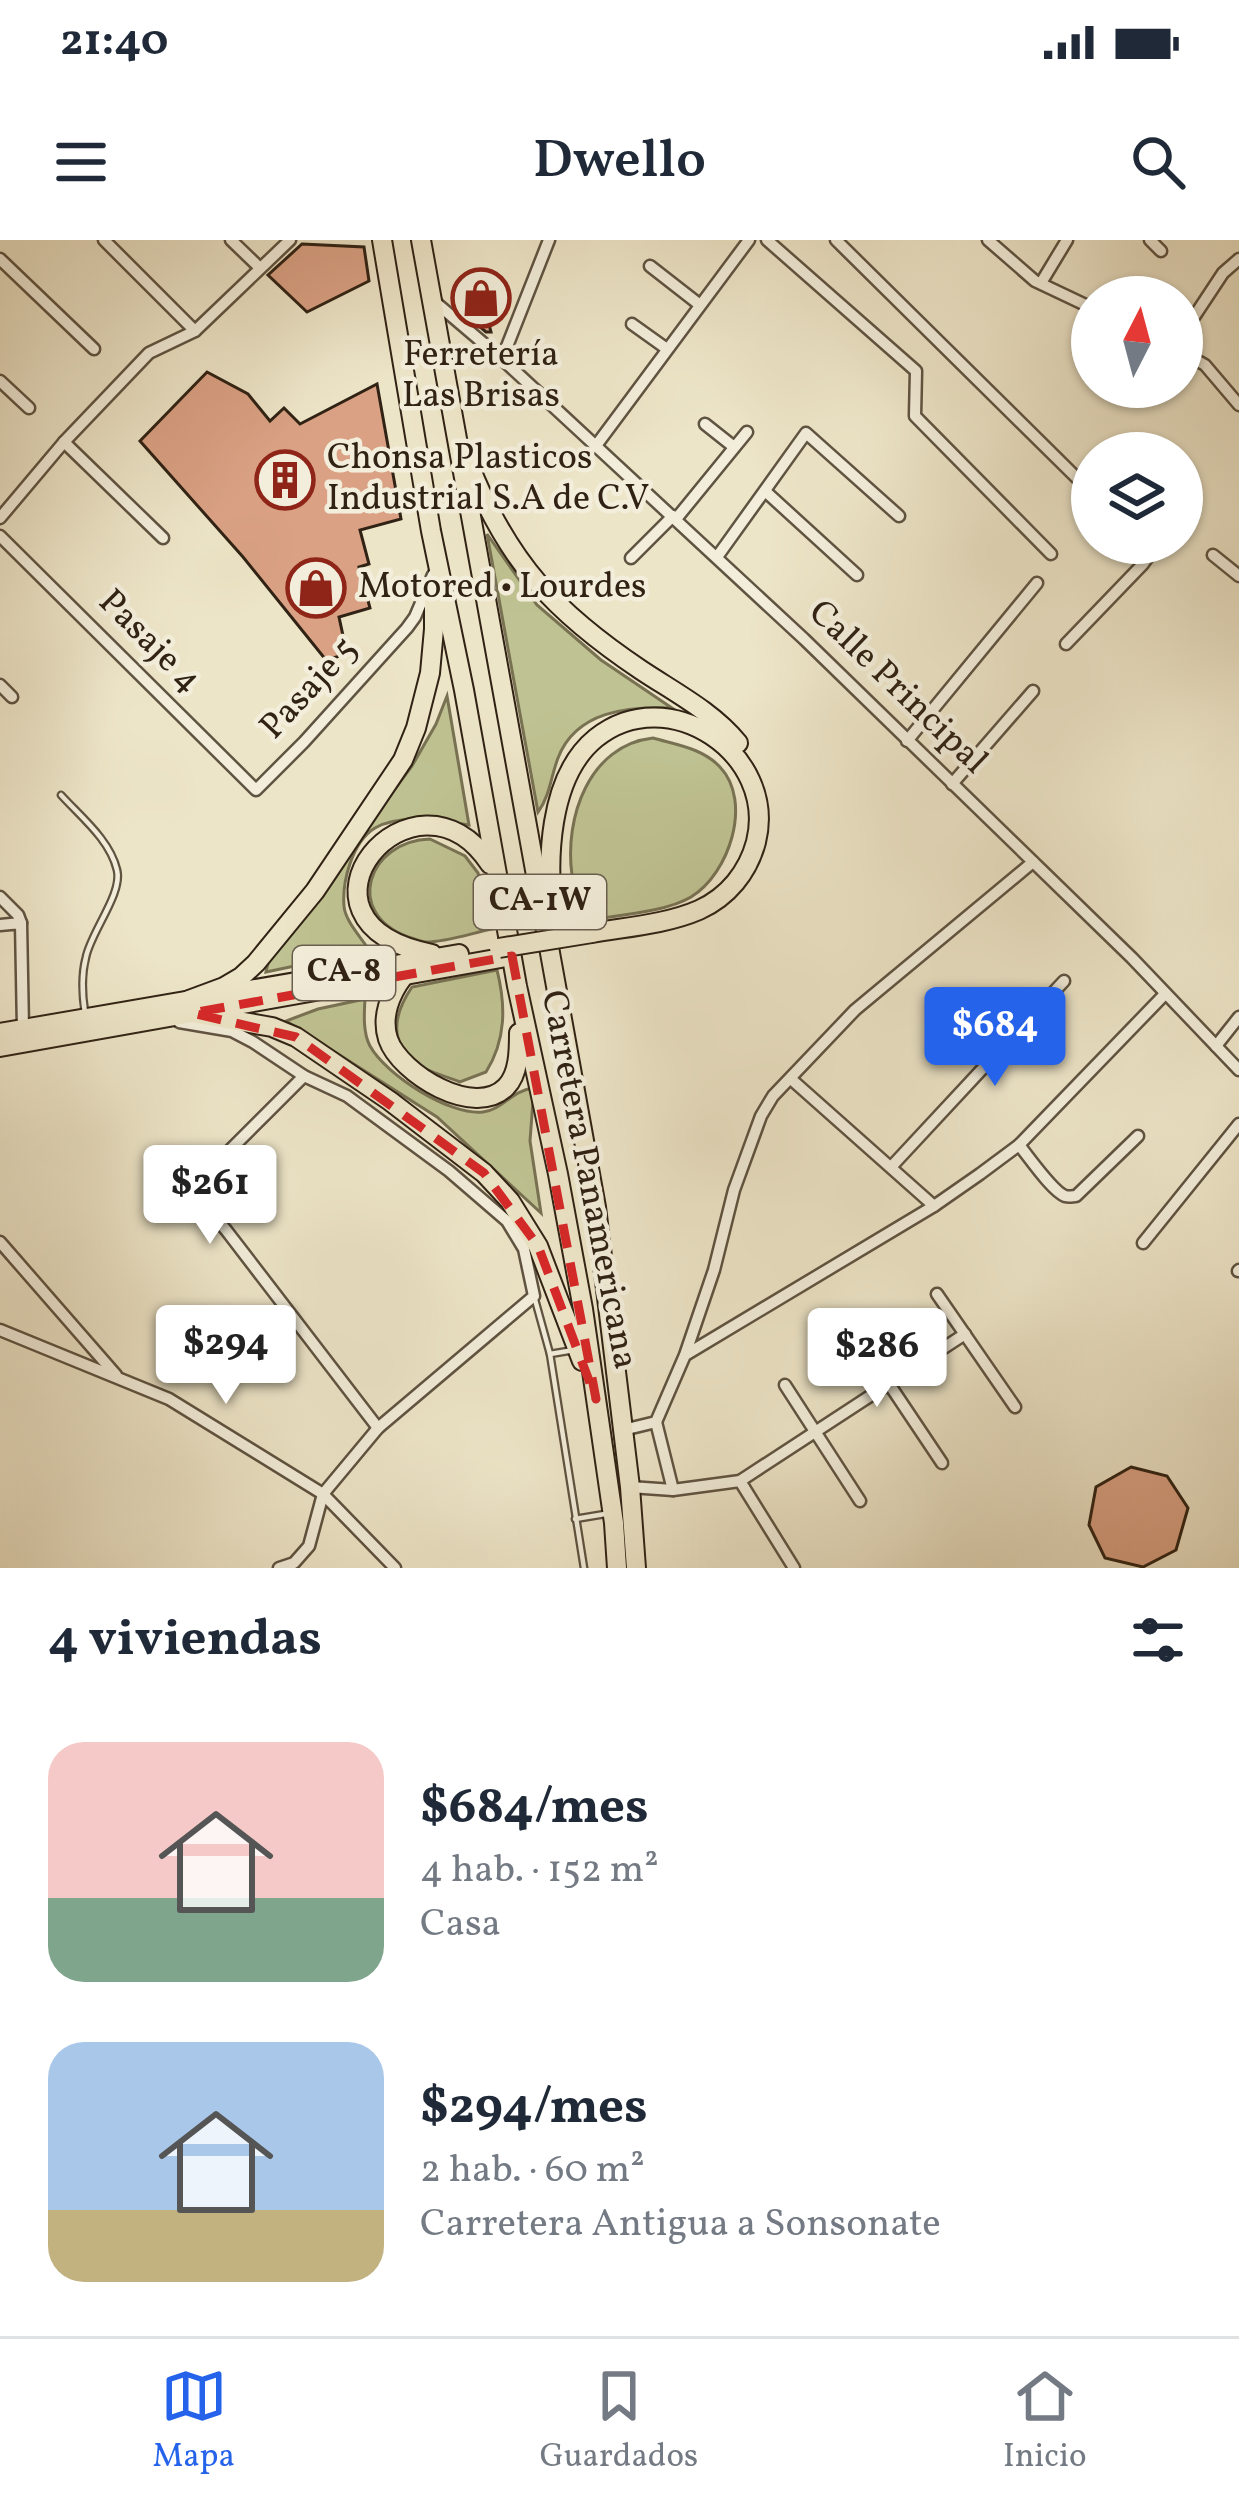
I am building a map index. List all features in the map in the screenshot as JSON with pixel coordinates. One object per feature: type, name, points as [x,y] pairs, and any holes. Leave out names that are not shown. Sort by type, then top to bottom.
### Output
[{"type":"highway","name":"Carretera Panamericana","points":[[381,240],[517,986],[562,1196],[596,1399],[616,1568]]},
{"type":"highway","name":"Carretera Panamericana","points":[[421,240],[596,1207],[636,1568]]},
{"type":"highway","points":[[457,433],[490,512],[530,577],[601,643],[731,734],[753,764],[766,797],[765,848],[742,892],[728,905],[679,927],[592,937]]},
{"type":"highway","points":[[191,1007],[241,976],[315,891],[406,753],[425,697],[433,646],[431,531]]},
{"type":"highway","points":[[576,1090],[550,864],[562,793],[581,753],[614,727],[660,716],[700,727],[733,753],[755,793],[759,828],[744,872],[719,899],[698,911],[592,937]]},
{"type":"highway","points":[[442,957],[382,937],[359,906],[359,870],[380,845],[400,831],[444,828],[478,846],[494,870],[506,927]]},
{"type":"highway","name":"CA-8","points":[[0,1033],[403,977],[592,937]]},
{"type":"highway","name":"CA-8","points":[[0,1047],[158,1020],[191,1007],[442,957],[501,953]]},
{"type":"highway","points":[[403,977],[389,1001],[389,1040],[415,1072],[468,1097],[494,1094],[512,1079],[519,1055],[517,986]]},
{"type":"highway","points":[[191,1007],[296,1037],[484,1173],[510,1201],[538,1246],[596,1399]]},
{"type":"street","points":[[104,240],[194,331]]},
{"type":"street","points":[[231,240],[259,267]]},
{"type":"street","points":[[0,518],[149,353],[194,331],[290,240]]},
{"type":"street","points":[[502,358],[549,240]]},
{"type":"street","points":[[595,447],[748,240]]},
{"type":"street","points":[[767,240],[916,371],[915,416],[1051,554]]},
{"type":"street","points":[[836,240],[1071,472]]},
{"type":"street","points":[[988,240],[1041,284],[1071,298]]},
{"type":"street","points":[[1041,284],[1067,240]]},
{"type":"street","points":[[1150,240],[1161,251]]},
{"type":"street","points":[[0,259],[94,349]]},
{"type":"street","points":[[1203,303],[1239,259]]},
{"type":"street","points":[[650,266],[700,305]]},
{"type":"street","name":"Calle Principal","points":[[432,299],[717,557],[1132,958],[1239,1070]]},
{"type":"street","points":[[632,324],[667,350]]},
{"type":"street","points":[[1203,364],[1239,406]]},
{"type":"street","points":[[0,381],[29,408]]},
{"type":"street","points":[[705,424],[734,447]]},
{"type":"street","points":[[631,558],[675,518],[747,432]]},
{"type":"street","points":[[717,557],[806,433],[899,516]]},
{"type":"street","points":[[64,442],[163,538]]},
{"type":"street","points":[[765,490],[857,575]]},
{"type":"street","name":"Pasaje 4","points":[[0,536],[256,790]]},
{"type":"street","points":[[1213,556],[1239,576]]},
{"type":"street","points":[[1066,644],[1144,564]]},
{"type":"street","name":"Pasaje 5","points":[[256,790],[407,628],[433,575]]},
{"type":"street","points":[[907,740],[1037,583]]},
{"type":"street","name":"Pasaje 5","points":[[407,628],[424,631],[433,646]]},
{"type":"street","points":[[0,685],[13,697]]},
{"type":"street","points":[[952,784],[1034,691]]},
{"type":"street","points":[[673,1490],[656,1422],[685,1355],[714,1270],[734,1190],[772,1096],[855,1010],[1033,862]]},
{"type":"street","points":[[0,897],[21,923],[23,1029]]},
{"type":"street","points":[[0,925],[21,923]]},
{"type":"street","points":[[892,1166],[1064,981]]},
{"type":"street","points":[[685,1355],[934,1206],[1019,1145],[1165,994]]},
{"type":"street","points":[[1216,1046],[1239,1016]]},
{"type":"street","points":[[158,1020],[232,1031],[346,1096],[449,1171],[507,1221],[524,1249],[534,1296],[378,1428],[323,1494],[309,1546],[294,1563],[279,1568]]},
{"type":"street","points":[[304,1076],[205,1176],[198,1184],[197,1197],[378,1428]]},
{"type":"street","points":[[791,1078],[934,1206]]},
{"type":"street","points":[[1143,1244],[1239,1124]]},
{"type":"street","points":[[1019,1145],[1063,1196],[1070,1197],[1138,1136]]},
{"type":"street","points":[[0,1242],[119,1379]]},
{"type":"street","points":[[937,1294],[1015,1408]]},
{"type":"street","points":[[0,1330],[169,1400],[323,1494],[395,1568]]},
{"type":"street","points":[[853,1330],[943,1463]]},
{"type":"street","points":[[630,1487],[673,1490],[740,1481],[965,1334]]},
{"type":"street","points":[[785,1385],[860,1501]]},
{"type":"street","points":[[622,1430],[656,1422]]},
{"type":"street","points":[[740,1481],[794,1568]]},
{"type":"lane","points":[[61,795],[110,850],[119,874],[86,953],[85,1018]]},
{"type":"lane","points":[[534,1296],[550,1354],[584,1568]]},
{"type":"lane","points":[[550,1354],[578,1349]]},
{"type":"lane","points":[[575,1519],[612,1513]]},
{"type":"highlighted area","points":[[512,956],[596,1399],[538,1246],[484,1173],[296,1037],[192,1013]]},
{"type":"green space","points":[[487,534],[537,605],[601,660],[672,708],[621,711],[577,730],[558,758],[538,812]]},
{"type":"green space","points":[[447,696],[469,825],[409,819],[375,828],[355,853],[344,896],[347,917],[367,947],[266,972],[269,959],[412,766]]},
{"type":"green space","points":[[653,738],[705,755],[730,782],[735,817],[726,855],[705,886],[691,897],[653,910],[583,921],[572,875],[577,808],[597,769],[612,754]]},
{"type":"green space","points":[[430,839],[465,856],[478,873],[492,929],[424,942],[388,926],[375,912],[371,880],[379,865],[391,852]]},
{"type":"green space","points":[[497,970],[502,1023],[486,1072],[460,1082],[415,1063],[397,1035],[401,1006],[412,987]]},
{"type":"green space","points":[[365,999],[370,1046],[390,1069],[437,1101],[483,1112],[534,1088],[530,1141],[541,1213],[437,1117],[286,1021]]},
{"type":"building","points":[[302,244],[364,247],[369,281],[307,312],[268,275]]},
{"type":"building","name":"Ferretería Las Brisas","points":[[500,283],[504,306],[485,309],[491,332],[486,332],[461,311],[458,290]]},
{"type":"building","name":"Chonsa Plasticos Industrial S.A de C.V","points":[[207,372],[248,394],[270,421],[284,408],[300,424],[377,384],[401,519],[360,530],[369,564],[359,567],[370,608],[339,617],[347,654],[326,660],[140,441]]},
{"type":"building","points":[[1131,1467],[1167,1476],[1188,1508],[1176,1550],[1143,1567],[1105,1558],[1089,1525],[1096,1487]]},
{"type":"place","name":"Ferretería Las Brisas","points":[[481,298]]},
{"type":"place","name":"Chonsa Plasticos Industrial S.A de C.V","points":[[285,480]]},
{"type":"place","name":"Motored • Lourdes","points":[[316,588]]}]
